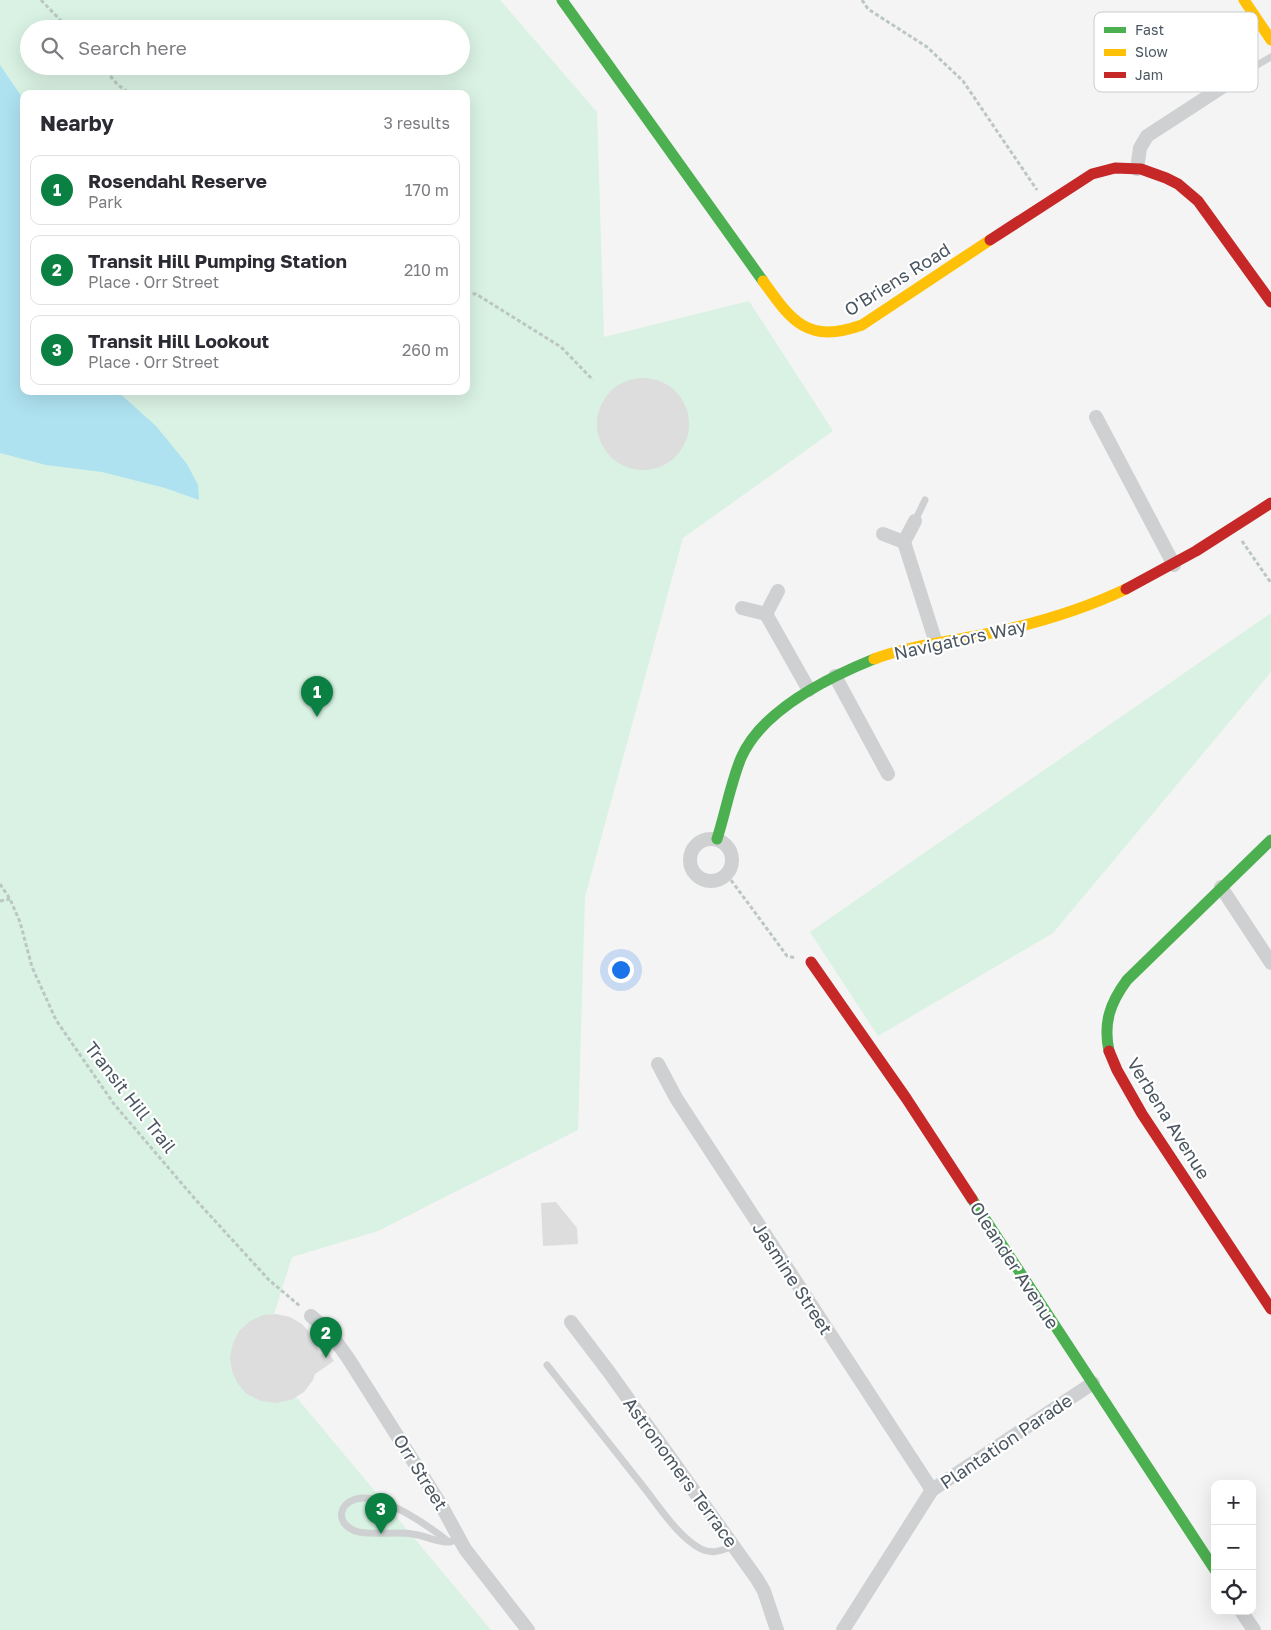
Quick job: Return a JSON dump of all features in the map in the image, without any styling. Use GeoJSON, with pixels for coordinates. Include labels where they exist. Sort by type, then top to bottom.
{"type":"FeatureCollection","features":[{"type":"Feature","properties":{"kind":"street","name":"O'Briens Road"},"geometry":{"type":"LineString","coordinates":[[562,0],[781,306],[789,315],[805,327],[815,331],[836,333],[862,326],[1077,183],[1102,171],[1126,168],[1155,172],[1189,191],[1271,302]]}},
{"type":"Feature","properties":{"kind":"street"},"geometry":{"type":"LineString","coordinates":[[1244,0],[1252,12]]}},
{"type":"Feature","properties":{"kind":"street"},"geometry":{"type":"LineString","coordinates":[[1258,21],[1271,40]]}},
{"type":"Feature","properties":{"kind":"street"},"geometry":{"type":"LineString","coordinates":[[1137,169],[1140,148],[1147,136],[1215,92]]}},
{"type":"Feature","properties":{"kind":"street"},"geometry":{"type":"LineString","coordinates":[[1096,417],[1174,565]]}},
{"type":"Feature","properties":{"kind":"street","name":"Navigators Way"},"geometry":{"type":"LineString","coordinates":[[717,839],[745,750],[763,726],[809,690],[835,676],[889,654],[1014,628],[1061,615],[1106,598],[1174,565],[1271,503]]}},
{"type":"Feature","properties":{"kind":"street"},"geometry":{"type":"LineString","coordinates":[[915,521],[904,542],[936,643]]}},
{"type":"Feature","properties":{"kind":"street"},"geometry":{"type":"LineString","coordinates":[[883,534],[904,542]]}},
{"type":"Feature","properties":{"kind":"street"},"geometry":{"type":"LineString","coordinates":[[766,614],[778,591]]}},
{"type":"Feature","properties":{"kind":"street"},"geometry":{"type":"LineString","coordinates":[[742,608],[766,614],[809,690]]}},
{"type":"Feature","properties":{"kind":"street"},"geometry":{"type":"LineString","coordinates":[[835,676],[888,774]]}},
{"type":"Feature","properties":{"kind":"street"},"geometry":{"type":"LineString","coordinates":[[707,839],[717,839],[725,844],[733,860],[726,876],[717,880],[707,881],[698,877],[692,870],[690,860],[692,850],[698,843],[707,839]]}},
{"type":"Feature","properties":{"kind":"street","name":"Verbena Avenue"},"geometry":{"type":"LineString","coordinates":[[1271,840],[1151,953],[1120,987],[1112,1002],[1107,1019],[1106,1035],[1108,1049],[1114,1065],[1136,1104],[1271,1309]]}},
{"type":"Feature","properties":{"kind":"street"},"geometry":{"type":"LineString","coordinates":[[1221,887],[1271,963]]}},
{"type":"Feature","properties":{"kind":"street","name":"Oleander Avenue"},"geometry":{"type":"LineString","coordinates":[[812,962],[906,1098],[1211,1564]]}},
{"type":"Feature","properties":{"kind":"street","name":"Jasmine Street"},"geometry":{"type":"LineString","coordinates":[[658,1064],[676,1098],[932,1490]]}},
{"type":"Feature","properties":{"kind":"street","name":"Orr Street"},"geometry":{"type":"LineString","coordinates":[[311,1316],[330,1333],[354,1367],[441,1505],[454,1541],[465,1549],[528,1630]]}},
{"type":"Feature","properties":{"kind":"street","name":"Astronomers Terrace"},"geometry":{"type":"LineString","coordinates":[[571,1322],[734,1546],[764,1591],[777,1630]]}},
{"type":"Feature","properties":{"kind":"street","name":"Plantation Parade"},"geometry":{"type":"LineString","coordinates":[[843,1630],[932,1490],[1093,1383]]}},
{"type":"Feature","properties":{"kind":"street"},"geometry":{"type":"LineString","coordinates":[[1245,1615],[1254,1630]]}},
{"type":"Feature","properties":{"kind":"lane"},"geometry":{"type":"LineString","coordinates":[[1258,64],[1271,57]]}},
{"type":"Feature","properties":{"kind":"lane"},"geometry":{"type":"LineString","coordinates":[[915,521],[924,500]]}},
{"type":"Feature","properties":{"kind":"lane"},"geometry":{"type":"LineString","coordinates":[[547,1366],[688,1539],[701,1549],[709,1552],[716,1552],[734,1546]]}},
{"type":"Feature","properties":{"kind":"lane"},"geometry":{"type":"LineString","coordinates":[[365,1498],[381,1502],[454,1541],[443,1543],[426,1536],[411,1533],[356,1532],[345,1524],[341,1512],[343,1507],[356,1499],[365,1498]]}},
{"type":"Feature","properties":{"kind":"path"},"geometry":{"type":"LineString","coordinates":[[41,0],[60,20]]}},
{"type":"Feature","properties":{"kind":"path"},"geometry":{"type":"LineString","coordinates":[[862,0],[868,9],[927,47],[963,81],[1046,204]]}},
{"type":"Feature","properties":{"kind":"path"},"geometry":{"type":"LineString","coordinates":[[110,75],[125,90]]}},
{"type":"Feature","properties":{"kind":"path"},"geometry":{"type":"LineString","coordinates":[[470,293],[476,294],[561,347],[594,380]]}},
{"type":"Feature","properties":{"kind":"path"},"geometry":{"type":"LineString","coordinates":[[1234,528],[1271,584]]}},
{"type":"Feature","properties":{"kind":"path"},"geometry":{"type":"LineString","coordinates":[[726,876],[731,880],[787,956],[812,962]]}},
{"type":"Feature","properties":{"kind":"path","name":"Transit Hill Trail"},"geometry":{"type":"LineString","coordinates":[[0,884],[10,899],[20,922],[32,967],[56,1020],[114,1104],[195,1199],[269,1280],[311,1316]]}},
{"type":"Feature","properties":{"kind":"path"},"geometry":{"type":"LineString","coordinates":[[0,901],[10,899]]}},
{"type":"Feature","properties":{"kind":"green space"},"geometry":{"type":"Polygon","coordinates":[[[0,0],[500,0],[597,112],[604,337],[749,301],[833,431],[683,538],[585,897],[578,1130],[378,1231],[292,1257],[261,1355],[491,1630],[0,1630],[0,0]]]}},
{"type":"Feature","properties":{"kind":"green space"},"geometry":{"type":"Polygon","coordinates":[[[1271,613],[1271,672],[1053,933],[878,1036],[810,932],[1271,613]]]}},
{"type":"Feature","properties":{"kind":"water"},"geometry":{"type":"Polygon","coordinates":[[[0,65],[20,94],[20,395],[121,395],[156,426],[187,464],[198,485],[199,500],[165,488],[102,472],[46,465],[0,453],[0,65]]]}},
{"type":"Feature","properties":{"kind":"building"},"geometry":{"type":"Polygon","coordinates":[[[634,378],[652,378],[669,385],[682,398],[689,415],[689,433],[682,450],[669,463],[652,470],[634,470],[617,463],[604,450],[597,433],[597,415],[604,398],[617,385],[634,378]]]}},
{"type":"Feature","properties":{"kind":"building"},"geometry":{"type":"Polygon","coordinates":[[[556,1202],[577,1228],[578,1244],[543,1246],[541,1203],[556,1202]]]}},
{"type":"Feature","properties":{"kind":"building"},"geometry":{"type":"Polygon","coordinates":[[[276,1314],[290,1317],[302,1324],[313,1336],[320,1355],[327,1350],[334,1361],[315,1374],[304,1392],[291,1400],[276,1403],[261,1401],[247,1394],[238,1384],[232,1371],[230,1357],[233,1343],[239,1331],[250,1321],[263,1315],[276,1314]]]}},
{"type":"Feature","properties":{"kind":"traffic: fast"},"geometry":{"type":"LineString","coordinates":[[562,0],[763,281]]}},
{"type":"Feature","properties":{"kind":"traffic: fast"},"geometry":{"type":"LineString","coordinates":[[717,839],[741,758],[751,741],[764,725],[780,711],[817,686],[874,659]]}},
{"type":"Feature","properties":{"kind":"traffic: fast"},"geometry":{"type":"LineString","coordinates":[[1109,1051],[1107,1041],[1109,1014],[1116,997],[1127,980],[1271,840]]}},
{"type":"Feature","properties":{"kind":"traffic: fast"},"geometry":{"type":"LineString","coordinates":[[972,1199],[1211,1564]]}},
{"type":"Feature","properties":{"kind":"traffic: slow"},"geometry":{"type":"LineString","coordinates":[[1244,0],[1252,12]]}},
{"type":"Feature","properties":{"kind":"traffic: slow"},"geometry":{"type":"LineString","coordinates":[[1258,21],[1271,40]]}},
{"type":"Feature","properties":{"kind":"traffic: slow"},"geometry":{"type":"LineString","coordinates":[[763,281],[783,308],[803,326],[828,332],[843,330],[862,325],[990,240]]}},
{"type":"Feature","properties":{"kind":"traffic: slow"},"geometry":{"type":"LineString","coordinates":[[874,659],[913,648],[1037,622],[1073,611],[1126,589]]}},
{"type":"Feature","properties":{"kind":"traffic: jam"},"geometry":{"type":"LineString","coordinates":[[990,240],[1092,174],[1115,168],[1141,169],[1178,184],[1198,201],[1271,302]]}},
{"type":"Feature","properties":{"kind":"traffic: jam"},"geometry":{"type":"LineString","coordinates":[[1126,589],[1196,551],[1271,503]]}},
{"type":"Feature","properties":{"kind":"traffic: jam"},"geometry":{"type":"LineString","coordinates":[[811,962],[906,1098],[972,1199]]}},
{"type":"Feature","properties":{"kind":"traffic: jam"},"geometry":{"type":"LineString","coordinates":[[1109,1051],[1117,1070],[1142,1114],[1271,1309]]}},
{"type":"Feature","properties":{"kind":"place","name":"Rosendahl Reserve"},"geometry":{"type":"Point","coordinates":[317,717]}},
{"type":"Feature","properties":{"kind":"place","name":"Transit Hill Pumping Station"},"geometry":{"type":"Point","coordinates":[326,1358]}},
{"type":"Feature","properties":{"kind":"place","name":"Transit Hill Lookout"},"geometry":{"type":"Point","coordinates":[381,1534]}}]}
